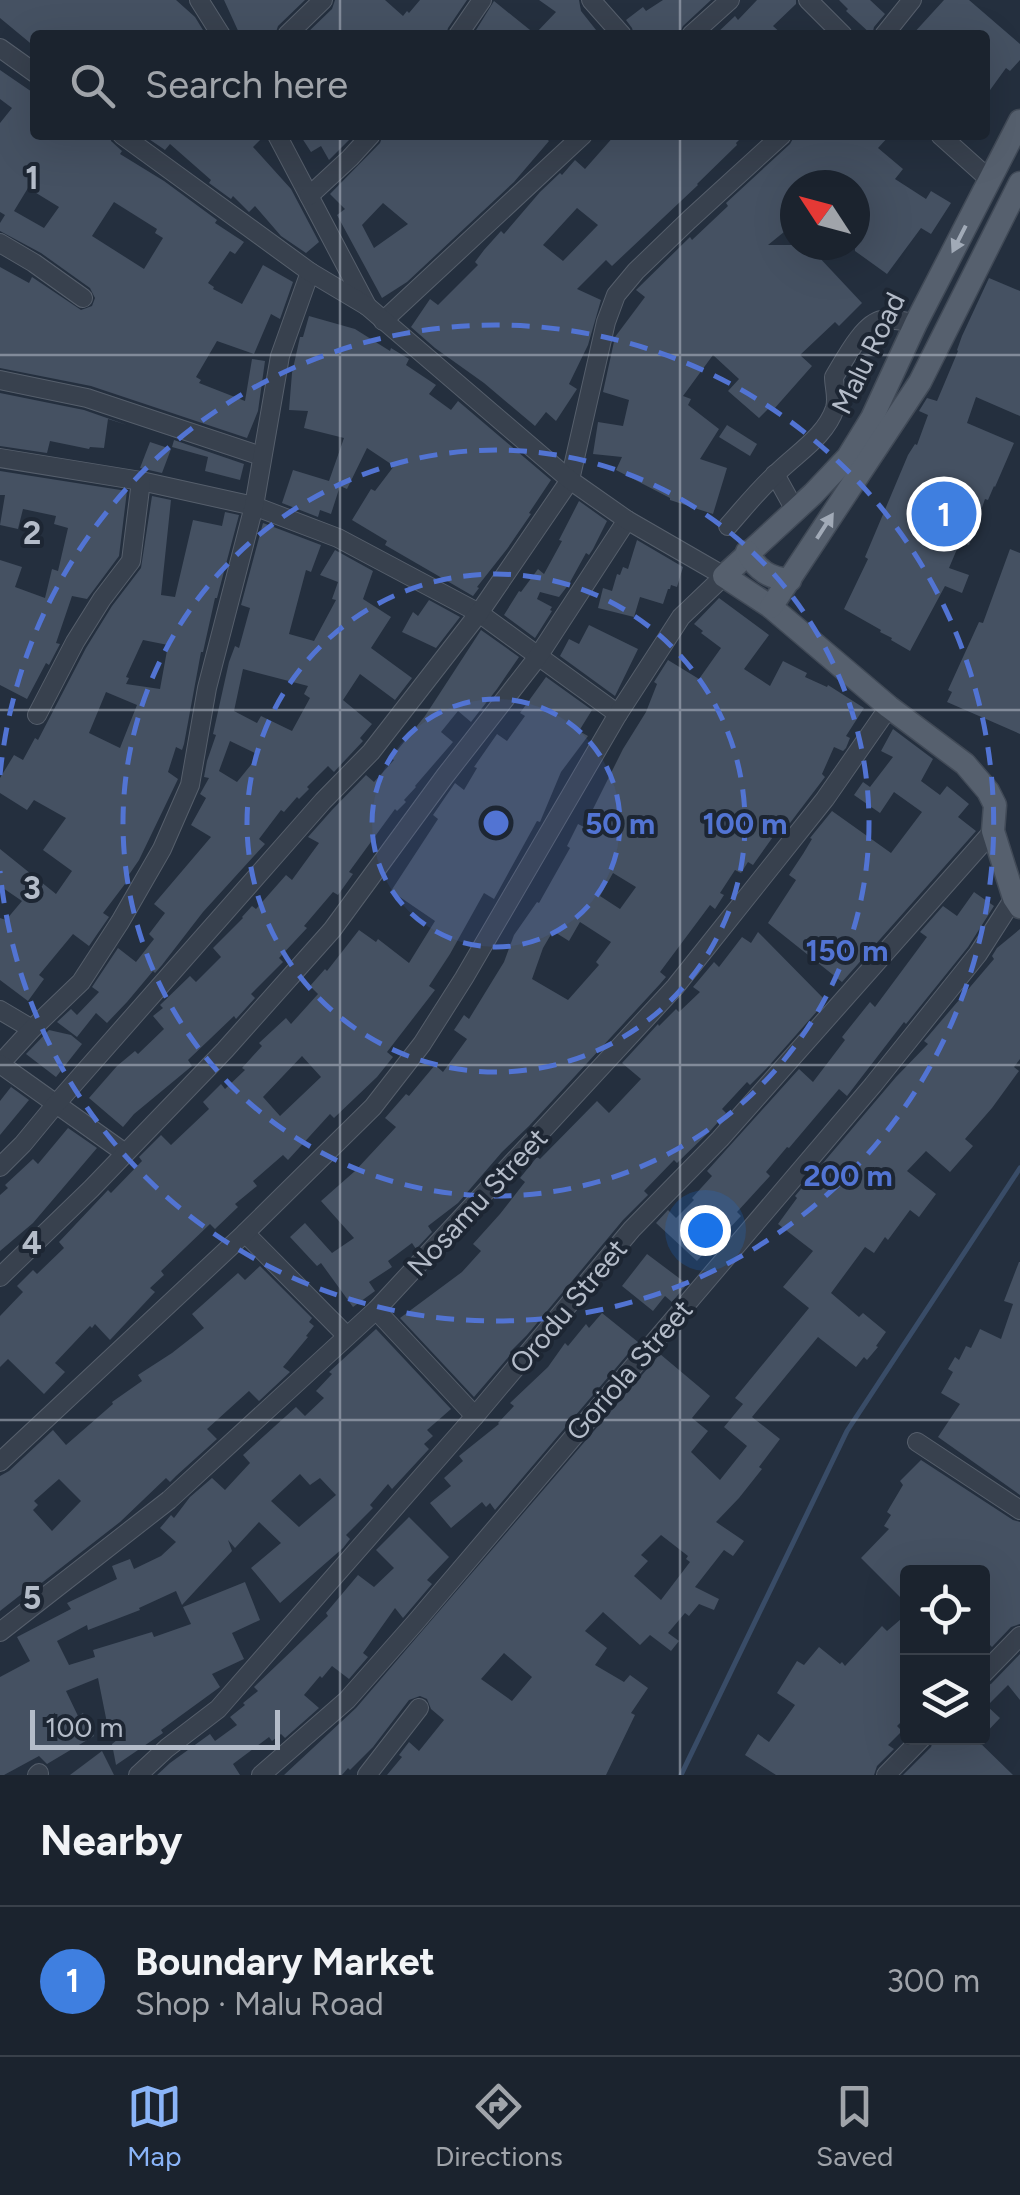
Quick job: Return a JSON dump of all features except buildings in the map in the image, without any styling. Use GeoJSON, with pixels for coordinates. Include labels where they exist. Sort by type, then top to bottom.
{"type":"FeatureCollection","features":[{"type":"Feature","properties":{"kind":"main road","name":"Malu Road"},"geometry":{"type":"LineString","coordinates":[[718,580],[848,457],[872,418],[988,180],[1014,148],[1020,121]]}},
{"type":"Feature","properties":{"kind":"main road","name":"Malu Road"},"geometry":{"type":"LineString","coordinates":[[771,607],[920,382],[1020,183]]}},
{"type":"Feature","properties":{"kind":"main road"},"geometry":{"type":"LineString","coordinates":[[747,552],[764,574],[790,580]]}},
{"type":"Feature","properties":{"kind":"main road"},"geometry":{"type":"LineString","coordinates":[[718,580],[771,607],[889,707],[965,764],[995,805],[993,832],[1017,902]]}},
{"type":"Feature","properties":{"kind":"street"},"geometry":{"type":"LineString","coordinates":[[199,0],[218,30]]}},
{"type":"Feature","properties":{"kind":"street"},"geometry":{"type":"LineString","coordinates":[[292,30],[323,0]]}},
{"type":"Feature","properties":{"kind":"street"},"geometry":{"type":"LineString","coordinates":[[461,30],[482,0]]}},
{"type":"Feature","properties":{"kind":"street"},"geometry":{"type":"LineString","coordinates":[[591,0],[618,30]]}},
{"type":"Feature","properties":{"kind":"street"},"geometry":{"type":"LineString","coordinates":[[697,30],[730,0]]}},
{"type":"Feature","properties":{"kind":"street"},"geometry":{"type":"LineString","coordinates":[[808,0],[838,30]]}},
{"type":"Feature","properties":{"kind":"street"},"geometry":{"type":"LineString","coordinates":[[888,30],[912,0]]}},
{"type":"Feature","properties":{"kind":"street"},"geometry":{"type":"LineString","coordinates":[[0,48],[30,69]]}},
{"type":"Feature","properties":{"kind":"street"},"geometry":{"type":"LineString","coordinates":[[0,1462],[373,1108],[422,1044],[464,978],[618,714],[681,617],[718,580],[570,480],[367,306],[310,272],[129,140]]}},
{"type":"Feature","properties":{"kind":"street"},"geometry":{"type":"LineString","coordinates":[[280,140],[367,306]]}},
{"type":"Feature","properties":{"kind":"street"},"geometry":{"type":"LineString","coordinates":[[309,196],[366,140]]}},
{"type":"Feature","properties":{"kind":"street"},"geometry":{"type":"LineString","coordinates":[[383,321],[577,140]]}},
{"type":"Feature","properties":{"kind":"street"},"geometry":{"type":"LineString","coordinates":[[0,1167],[371,752],[479,613],[570,480],[606,322],[616,295],[689,220],[777,140]]}},
{"type":"Feature","properties":{"kind":"street"},"geometry":{"type":"LineString","coordinates":[[945,140],[988,180]]}},
{"type":"Feature","properties":{"kind":"street"},"geometry":{"type":"LineString","coordinates":[[0,242],[83,298]]}},
{"type":"Feature","properties":{"kind":"street"},"geometry":{"type":"LineString","coordinates":[[125,1153],[0,1064],[81,982],[162,850],[190,786],[207,688],[254,506],[280,356],[310,272]]}},
{"type":"Feature","properties":{"kind":"street"},"geometry":{"type":"LineString","coordinates":[[728,526],[826,426],[838,398],[834,376],[871,325],[880,320],[916,323]]}},
{"type":"Feature","properties":{"kind":"street"},"geometry":{"type":"LineString","coordinates":[[0,380],[86,398],[261,456]]}},
{"type":"Feature","properties":{"kind":"street"},"geometry":{"type":"LineString","coordinates":[[0,458],[142,481],[254,506],[338,538],[479,613],[618,714]]}},
{"type":"Feature","properties":{"kind":"street"},"geometry":{"type":"LineString","coordinates":[[776,474],[794,510]]}},
{"type":"Feature","properties":{"kind":"street"},"geometry":{"type":"LineString","coordinates":[[36,714],[102,599],[131,562],[142,481]]}},
{"type":"Feature","properties":{"kind":"street"},"geometry":{"type":"LineString","coordinates":[[0,1278],[226,1050],[332,930],[537,658],[627,520]]}},
{"type":"Feature","properties":{"kind":"street","name":"Nosamu Street"},"geometry":{"type":"LineString","coordinates":[[0,1632],[169,1500],[376,1310],[676,987],[825,799],[889,707]]}},
{"type":"Feature","properties":{"kind":"street","name":"Orodu Street"},"geometry":{"type":"LineString","coordinates":[[138,1775],[218,1709],[475,1416],[632,1229],[720,1139],[993,832]]}},
{"type":"Feature","properties":{"kind":"street","name":"Goriola Street"},"geometry":{"type":"LineString","coordinates":[[261,1775],[348,1700],[415,1623],[873,1086],[1017,902]]}},
{"type":"Feature","properties":{"kind":"street"},"geometry":{"type":"LineString","coordinates":[[0,1010],[32,1029]]}},
{"type":"Feature","properties":{"kind":"street"},"geometry":{"type":"LineString","coordinates":[[244,1234],[346,1334]]}},
{"type":"Feature","properties":{"kind":"street"},"geometry":{"type":"LineString","coordinates":[[376,1310],[475,1416]]}},
{"type":"Feature","properties":{"kind":"street"},"geometry":{"type":"LineString","coordinates":[[917,1442],[1020,1510]]}},
{"type":"Feature","properties":{"kind":"street"},"geometry":{"type":"LineString","coordinates":[[990,1667],[1020,1636]]}},
{"type":"Feature","properties":{"kind":"street"},"geometry":{"type":"LineString","coordinates":[[367,1775],[419,1708]]}},
{"type":"Feature","properties":{"kind":"street"},"geometry":{"type":"LineString","coordinates":[[886,1775],[915,1745]]}},
{"type":"Feature","properties":{"kind":"waterway"},"geometry":{"type":"LineString","coordinates":[[681,1775],[847,1431],[1020,1168]]}},
{"type":"Feature","properties":{"kind":"place","name":"Boundary Market"},"geometry":{"type":"Point","coordinates":[944,514]}}]}
